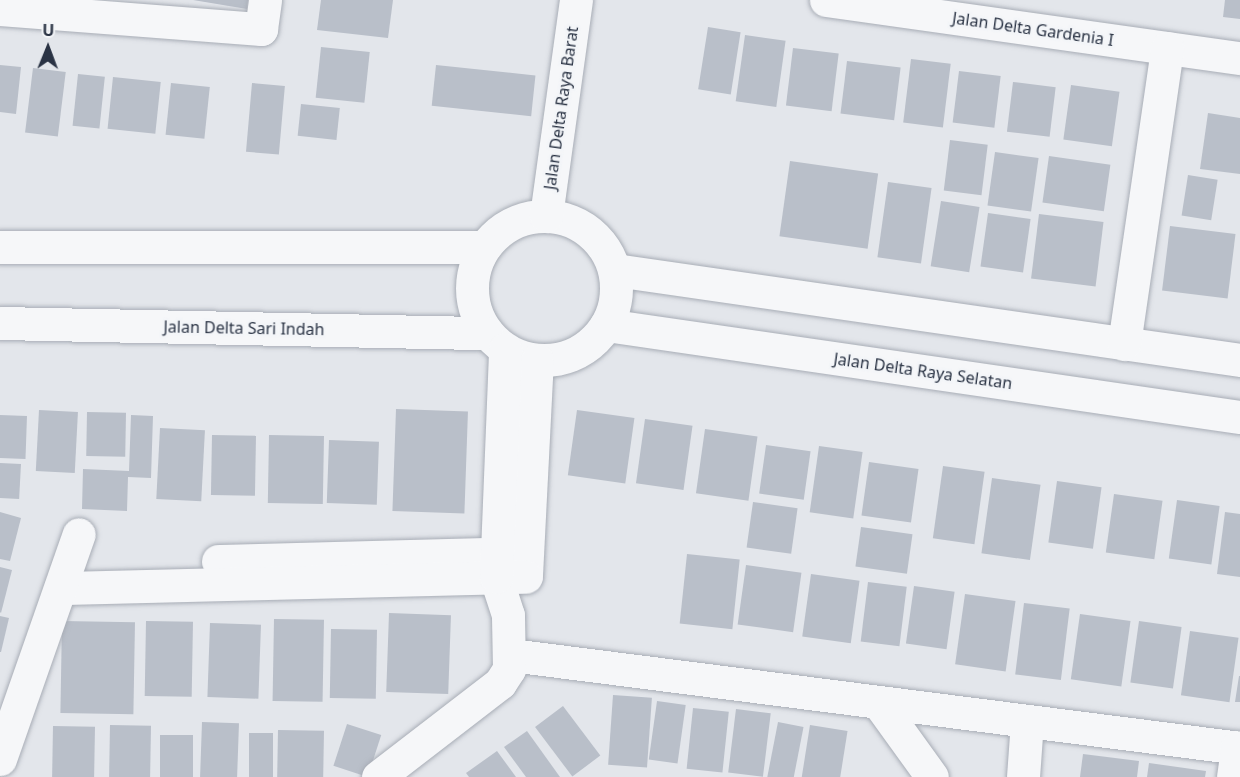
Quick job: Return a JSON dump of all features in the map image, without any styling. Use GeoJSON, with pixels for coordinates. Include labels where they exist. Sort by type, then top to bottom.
{"type":"FeatureCollection","features":[{"type":"Feature","properties":{"kind":"street"},"geometry":{"type":"LineString","coordinates":[[0,9],[261,29],[265,0]]}},
{"type":"Feature","properties":{"kind":"street","name":"Jalan Delta Raya Barat"},"geometry":{"type":"LineString","coordinates":[[546,216],[576,0]]}},
{"type":"Feature","properties":{"kind":"street","name":"Jalan Delta Gardenia I"},"geometry":{"type":"LineString","coordinates":[[826,0],[1240,58]]}},
{"type":"Feature","properties":{"kind":"street"},"geometry":{"type":"LineString","coordinates":[[1124,344],[1167,48]]}},
{"type":"Feature","properties":{"kind":"street"},"geometry":{"type":"LineString","coordinates":[[496,341],[537,360],[578,352],[606,325],[614,308],[615,270],[597,237],[564,218],[546,216],[509,224],[483,247],[471,285],[472,304],[496,341],[511,565]]}},
{"type":"Feature","properties":{"kind":"street"},"geometry":{"type":"LineString","coordinates":[[0,247],[483,247]]}},
{"type":"Feature","properties":{"kind":"street"},"geometry":{"type":"LineString","coordinates":[[615,270],[1240,360]]}},
{"type":"Feature","properties":{"kind":"street","name":"Jalan Delta Sari Indah"},"geometry":{"type":"LineString","coordinates":[[0,323],[496,341]]}},
{"type":"Feature","properties":{"kind":"street","name":"Jalan Delta Raya Selatan"},"geometry":{"type":"LineString","coordinates":[[606,325],[1240,417]]}},
{"type":"Feature","properties":{"kind":"street"},"geometry":{"type":"LineString","coordinates":[[378,777],[500,683],[511,655],[508,615],[511,565],[537,360]]}},
{"type":"Feature","properties":{"kind":"street"},"geometry":{"type":"LineString","coordinates":[[0,759],[79,534]]}},
{"type":"Feature","properties":{"kind":"street"},"geometry":{"type":"LineString","coordinates":[[65,577],[511,565]]}},
{"type":"Feature","properties":{"kind":"street"},"geometry":{"type":"LineString","coordinates":[[511,655],[1027,721],[1237,757]]}},
{"type":"Feature","properties":{"kind":"street"},"geometry":{"type":"LineString","coordinates":[[878,702],[932,777]]}},
{"type":"Feature","properties":{"kind":"street"},"geometry":{"type":"LineString","coordinates":[[1023,777],[1027,721]]}},
{"type":"Feature","properties":{"kind":"building"},"geometry":{"type":"Polygon","coordinates":[[[193,0],[248,0],[247,9],[193,0]]]}},
{"type":"Feature","properties":{"kind":"building"},"geometry":{"type":"Polygon","coordinates":[[[321,0],[393,0],[388,38],[317,30],[321,0]]]}},
{"type":"Feature","properties":{"kind":"building"},"geometry":{"type":"Polygon","coordinates":[[[1225,0],[1240,0],[1240,19],[1223,17],[1225,0]]]}},
{"type":"Feature","properties":{"kind":"building"},"geometry":{"type":"Polygon","coordinates":[[[708,27],[741,32],[731,94],[698,89],[708,27]]]}},
{"type":"Feature","properties":{"kind":"building"},"geometry":{"type":"Polygon","coordinates":[[[745,35],[786,41],[776,107],[736,101],[745,35]]]}},
{"type":"Feature","properties":{"kind":"building"},"geometry":{"type":"Polygon","coordinates":[[[321,47],[370,52],[364,103],[316,98],[321,47]]]}},
{"type":"Feature","properties":{"kind":"building"},"geometry":{"type":"Polygon","coordinates":[[[793,48],[839,54],[832,111],[786,106],[793,48]]]}},
{"type":"Feature","properties":{"kind":"building"},"geometry":{"type":"Polygon","coordinates":[[[911,59],[951,64],[943,127],[903,123],[911,59]]]}},
{"type":"Feature","properties":{"kind":"building"},"geometry":{"type":"Polygon","coordinates":[[[847,61],[901,68],[894,120],[841,114],[847,61]]]}},
{"type":"Feature","properties":{"kind":"building"},"geometry":{"type":"Polygon","coordinates":[[[0,65],[21,67],[16,114],[0,112],[0,65]]]}},
{"type":"Feature","properties":{"kind":"building"},"geometry":{"type":"Polygon","coordinates":[[[436,65],[535,75],[531,116],[432,106],[436,65]]]}},
{"type":"Feature","properties":{"kind":"building"},"geometry":{"type":"Polygon","coordinates":[[[33,68],[66,72],[58,137],[25,133],[33,68]]]}},
{"type":"Feature","properties":{"kind":"building"},"geometry":{"type":"Polygon","coordinates":[[[959,71],[1001,76],[994,128],[953,123],[959,71]]]}},
{"type":"Feature","properties":{"kind":"building"},"geometry":{"type":"Polygon","coordinates":[[[78,74],[105,77],[99,129],[73,126],[78,74]]]}},
{"type":"Feature","properties":{"kind":"building"},"geometry":{"type":"Polygon","coordinates":[[[113,77],[161,82],[155,134],[108,129],[113,77]]]}},
{"type":"Feature","properties":{"kind":"building"},"geometry":{"type":"Polygon","coordinates":[[[1013,82],[1056,87],[1050,137],[1007,132],[1013,82]]]}},
{"type":"Feature","properties":{"kind":"building"},"geometry":{"type":"Polygon","coordinates":[[[171,83],[210,87],[204,139],[166,135],[171,83]]]}},
{"type":"Feature","properties":{"kind":"building"},"geometry":{"type":"Polygon","coordinates":[[[252,83],[285,86],[279,155],[246,152],[252,83]]]}},
{"type":"Feature","properties":{"kind":"building"},"geometry":{"type":"Polygon","coordinates":[[[1071,85],[1120,92],[1112,146],[1063,139],[1071,85]]]}},
{"type":"Feature","properties":{"kind":"building"},"geometry":{"type":"Polygon","coordinates":[[[301,104],[340,108],[336,140],[298,136],[301,104]]]}},
{"type":"Feature","properties":{"kind":"building"},"geometry":{"type":"Polygon","coordinates":[[[1208,113],[1240,118],[1240,174],[1200,169],[1208,113]]]}},
{"type":"Feature","properties":{"kind":"building"},"geometry":{"type":"Polygon","coordinates":[[[950,140],[988,145],[982,195],[944,191],[950,140]]]}},
{"type":"Feature","properties":{"kind":"building"},"geometry":{"type":"Polygon","coordinates":[[[995,152],[1039,158],[1031,212],[987,205],[995,152]]]}},
{"type":"Feature","properties":{"kind":"building"},"geometry":{"type":"Polygon","coordinates":[[[1049,156],[1110,165],[1104,211],[1042,203],[1049,156]]]}},
{"type":"Feature","properties":{"kind":"building"},"geometry":{"type":"Polygon","coordinates":[[[790,161],[878,173],[868,249],[779,236],[790,161]]]}},
{"type":"Feature","properties":{"kind":"building"},"geometry":{"type":"Polygon","coordinates":[[[1188,175],[1218,180],[1211,220],[1182,215],[1188,175]]]}},
{"type":"Feature","properties":{"kind":"building"},"geometry":{"type":"Polygon","coordinates":[[[888,182],[932,188],[921,263],[877,257],[888,182]]]}},
{"type":"Feature","properties":{"kind":"building"},"geometry":{"type":"Polygon","coordinates":[[[941,201],[980,207],[969,272],[931,266],[941,201]]]}},
{"type":"Feature","properties":{"kind":"building"},"geometry":{"type":"Polygon","coordinates":[[[988,213],[1031,219],[1023,272],[980,266],[988,213]]]}},
{"type":"Feature","properties":{"kind":"building"},"geometry":{"type":"Polygon","coordinates":[[[1039,214],[1104,222],[1096,286],[1031,279],[1039,214]]]}},
{"type":"Feature","properties":{"kind":"building"},"geometry":{"type":"Polygon","coordinates":[[[1170,226],[1236,234],[1228,299],[1162,291],[1170,226]]]}},
{"type":"Feature","properties":{"kind":"building"},"geometry":{"type":"Polygon","coordinates":[[[396,409],[468,412],[464,513],[392,511],[396,409]]]}},
{"type":"Feature","properties":{"kind":"building"},"geometry":{"type":"Polygon","coordinates":[[[39,410],[78,412],[75,473],[36,471],[39,410]]]}},
{"type":"Feature","properties":{"kind":"building"},"geometry":{"type":"Polygon","coordinates":[[[577,410],[634,418],[625,483],[568,475],[577,410]]]}},
{"type":"Feature","properties":{"kind":"building"},"geometry":{"type":"Polygon","coordinates":[[[87,412],[126,413],[125,457],[86,456],[87,412]]]}},
{"type":"Feature","properties":{"kind":"building"},"geometry":{"type":"Polygon","coordinates":[[[0,415],[27,416],[25,459],[0,458],[0,415]]]}},
{"type":"Feature","properties":{"kind":"building"},"geometry":{"type":"Polygon","coordinates":[[[131,415],[153,416],[151,478],[128,477],[127,511],[82,509],[83,469],[129,471],[131,415]]]}},
{"type":"Feature","properties":{"kind":"building"},"geometry":{"type":"Polygon","coordinates":[[[645,419],[693,426],[683,490],[636,483],[645,419]]]}},
{"type":"Feature","properties":{"kind":"building"},"geometry":{"type":"Polygon","coordinates":[[[160,428],[205,430],[201,501],[156,499],[160,428]]]}},
{"type":"Feature","properties":{"kind":"building"},"geometry":{"type":"Polygon","coordinates":[[[705,429],[757,436],[748,501],[696,493],[705,429]]]}},
{"type":"Feature","properties":{"kind":"building"},"geometry":{"type":"Polygon","coordinates":[[[212,435],[256,436],[255,496],[211,495],[212,435]]]}},
{"type":"Feature","properties":{"kind":"building"},"geometry":{"type":"Polygon","coordinates":[[[269,435],[324,436],[323,504],[268,503],[269,435]]]}},
{"type":"Feature","properties":{"kind":"building"},"geometry":{"type":"Polygon","coordinates":[[[329,440],[379,442],[377,505],[327,503],[329,440]]]}},
{"type":"Feature","properties":{"kind":"building"},"geometry":{"type":"Polygon","coordinates":[[[766,445],[811,451],[804,500],[759,494],[766,445]]]}},
{"type":"Feature","properties":{"kind":"building"},"geometry":{"type":"Polygon","coordinates":[[[819,446],[863,452],[853,518],[810,512],[819,446]]]}},
{"type":"Feature","properties":{"kind":"building"},"geometry":{"type":"Polygon","coordinates":[[[869,462],[919,469],[911,522],[861,515],[869,462]]]}},
{"type":"Feature","properties":{"kind":"building"},"geometry":{"type":"Polygon","coordinates":[[[0,463],[21,464],[19,499],[0,498],[0,463]]]}},
{"type":"Feature","properties":{"kind":"building"},"geometry":{"type":"Polygon","coordinates":[[[943,466],[985,472],[974,544],[933,538],[943,466]]]}},
{"type":"Feature","properties":{"kind":"building"},"geometry":{"type":"Polygon","coordinates":[[[992,478],[1041,485],[1030,560],[981,553],[992,478]]]}},
{"type":"Feature","properties":{"kind":"building"},"geometry":{"type":"Polygon","coordinates":[[[1057,481],[1102,487],[1093,549],[1048,542],[1057,481]]]}},
{"type":"Feature","properties":{"kind":"building"},"geometry":{"type":"Polygon","coordinates":[[[1114,494],[1163,501],[1154,559],[1106,552],[1114,494]]]}},
{"type":"Feature","properties":{"kind":"building"},"geometry":{"type":"Polygon","coordinates":[[[1177,500],[1220,506],[1211,564],[1169,558],[1177,500]]]}},
{"type":"Feature","properties":{"kind":"building"},"geometry":{"type":"Polygon","coordinates":[[[753,502],[798,508],[791,554],[747,548],[753,502]]]}},
{"type":"Feature","properties":{"kind":"building"},"geometry":{"type":"Polygon","coordinates":[[[0,512],[21,518],[10,561],[0,559],[0,512]]]}},
{"type":"Feature","properties":{"kind":"building"},"geometry":{"type":"Polygon","coordinates":[[[1225,512],[1240,514],[1240,577],[1217,574],[1225,512]]]}},
{"type":"Feature","properties":{"kind":"building"},"geometry":{"type":"Polygon","coordinates":[[[861,527],[912,534],[907,574],[855,567],[861,527]]]}},
{"type":"Feature","properties":{"kind":"building"},"geometry":{"type":"Polygon","coordinates":[[[687,554],[740,560],[732,629],[680,624],[687,554]]]}},
{"type":"Feature","properties":{"kind":"building"},"geometry":{"type":"Polygon","coordinates":[[[746,565],[801,573],[793,632],[738,624],[746,565]]]}},
{"type":"Feature","properties":{"kind":"building"},"geometry":{"type":"Polygon","coordinates":[[[0,567],[12,570],[1,613],[0,612],[0,567]]]}},
{"type":"Feature","properties":{"kind":"building"},"geometry":{"type":"Polygon","coordinates":[[[811,574],[860,581],[851,643],[802,636],[811,574]]]}},
{"type":"Feature","properties":{"kind":"building"},"geometry":{"type":"Polygon","coordinates":[[[868,582],[907,587],[899,646],[861,642],[868,582]]]}},
{"type":"Feature","properties":{"kind":"building"},"geometry":{"type":"Polygon","coordinates":[[[914,586],[955,592],[947,649],[906,643],[914,586]]]}},
{"type":"Feature","properties":{"kind":"building"},"geometry":{"type":"Polygon","coordinates":[[[965,594],[1016,601],[1006,671],[955,664],[965,594]]]}},
{"type":"Feature","properties":{"kind":"building"},"geometry":{"type":"Polygon","coordinates":[[[1024,603],[1070,609],[1061,680],[1015,674],[1024,603]]]}},
{"type":"Feature","properties":{"kind":"building"},"geometry":{"type":"Polygon","coordinates":[[[389,613],[451,615],[448,694],[386,692],[389,613]]]}},
{"type":"Feature","properties":{"kind":"building"},"geometry":{"type":"Polygon","coordinates":[[[1080,614],[1131,621],[1121,686],[1071,679],[1080,614]]]}},
{"type":"Feature","properties":{"kind":"building"},"geometry":{"type":"Polygon","coordinates":[[[0,616],[9,618],[1,652],[0,652],[0,616]]]}},
{"type":"Feature","properties":{"kind":"building"},"geometry":{"type":"Polygon","coordinates":[[[274,619],[324,620],[323,702],[273,701],[274,619]]]}},
{"type":"Feature","properties":{"kind":"building"},"geometry":{"type":"Polygon","coordinates":[[[62,621],[135,622],[133,714],[60,713],[62,621]]]}},
{"type":"Feature","properties":{"kind":"building"},"geometry":{"type":"Polygon","coordinates":[[[146,621],[193,622],[192,697],[145,696],[146,621]]]}},
{"type":"Feature","properties":{"kind":"building"},"geometry":{"type":"Polygon","coordinates":[[[1139,621],[1182,627],[1173,688],[1130,682],[1139,621]]]}},
{"type":"Feature","properties":{"kind":"building"},"geometry":{"type":"Polygon","coordinates":[[[210,623],[261,625],[258,699],[207,697],[210,623]]]}},
{"type":"Feature","properties":{"kind":"building"},"geometry":{"type":"Polygon","coordinates":[[[331,629],[377,630],[376,699],[330,698],[331,629]]]}},
{"type":"Feature","properties":{"kind":"building"},"geometry":{"type":"Polygon","coordinates":[[[1190,631],[1239,638],[1229,702],[1181,695],[1190,631]]]}},
{"type":"Feature","properties":{"kind":"building"},"geometry":{"type":"Polygon","coordinates":[[[1239,676],[1240,702],[1235,702],[1239,676]]]}},
{"type":"Feature","properties":{"kind":"building"},"geometry":{"type":"Polygon","coordinates":[[[613,695],[652,698],[647,768],[608,765],[613,695]]]}},
{"type":"Feature","properties":{"kind":"building"},"geometry":{"type":"Polygon","coordinates":[[[657,701],[686,705],[678,763],[649,759],[657,701]]]}},
{"type":"Feature","properties":{"kind":"building"},"geometry":{"type":"Polygon","coordinates":[[[563,706],[600,756],[572,777],[535,727],[563,706]]]}},
{"type":"Feature","properties":{"kind":"building"},"geometry":{"type":"Polygon","coordinates":[[[693,708],[729,712],[722,772],[687,769],[693,708]]]}},
{"type":"Feature","properties":{"kind":"building"},"geometry":{"type":"Polygon","coordinates":[[[736,709],[771,713],[763,777],[728,773],[736,709]]]}},
{"type":"Feature","properties":{"kind":"building"},"geometry":{"type":"Polygon","coordinates":[[[202,722],[239,723],[237,777],[200,777],[202,722]]]}},
{"type":"Feature","properties":{"kind":"building"},"geometry":{"type":"Polygon","coordinates":[[[778,722],[804,727],[794,777],[767,777],[778,722]]]}},
{"type":"Feature","properties":{"kind":"building"},"geometry":{"type":"Polygon","coordinates":[[[347,724],[381,735],[368,777],[333,766],[347,724]]]}},
{"type":"Feature","properties":{"kind":"building"},"geometry":{"type":"Polygon","coordinates":[[[110,725],[151,726],[150,777],[109,777],[110,725]]]}},
{"type":"Feature","properties":{"kind":"building"},"geometry":{"type":"Polygon","coordinates":[[[810,725],[848,731],[840,777],[802,777],[810,725]]]}},
{"type":"Feature","properties":{"kind":"building"},"geometry":{"type":"Polygon","coordinates":[[[53,726],[95,727],[94,777],[52,777],[53,726]]]}},
{"type":"Feature","properties":{"kind":"building"},"geometry":{"type":"Polygon","coordinates":[[[278,730],[324,731],[323,777],[277,777],[278,730]]]}},
{"type":"Feature","properties":{"kind":"building"},"geometry":{"type":"Polygon","coordinates":[[[527,731],[560,777],[526,777],[504,747],[527,731]]]}},
{"type":"Feature","properties":{"kind":"building"},"geometry":{"type":"Polygon","coordinates":[[[249,733],[273,733],[273,777],[249,777],[249,733]]]}},
{"type":"Feature","properties":{"kind":"building"},"geometry":{"type":"Polygon","coordinates":[[[160,735],[193,735],[193,777],[160,777],[160,735]]]}},
{"type":"Feature","properties":{"kind":"building"},"geometry":{"type":"Polygon","coordinates":[[[497,751],[516,777],[469,777],[466,773],[497,751]]]}},
{"type":"Feature","properties":{"kind":"building"},"geometry":{"type":"Polygon","coordinates":[[[1083,754],[1139,761],[1137,777],[1080,777],[1083,754]]]}},
{"type":"Feature","properties":{"kind":"building"},"geometry":{"type":"Polygon","coordinates":[[[1149,763],[1206,771],[1205,777],[1147,777],[1149,763]]]}}]}
